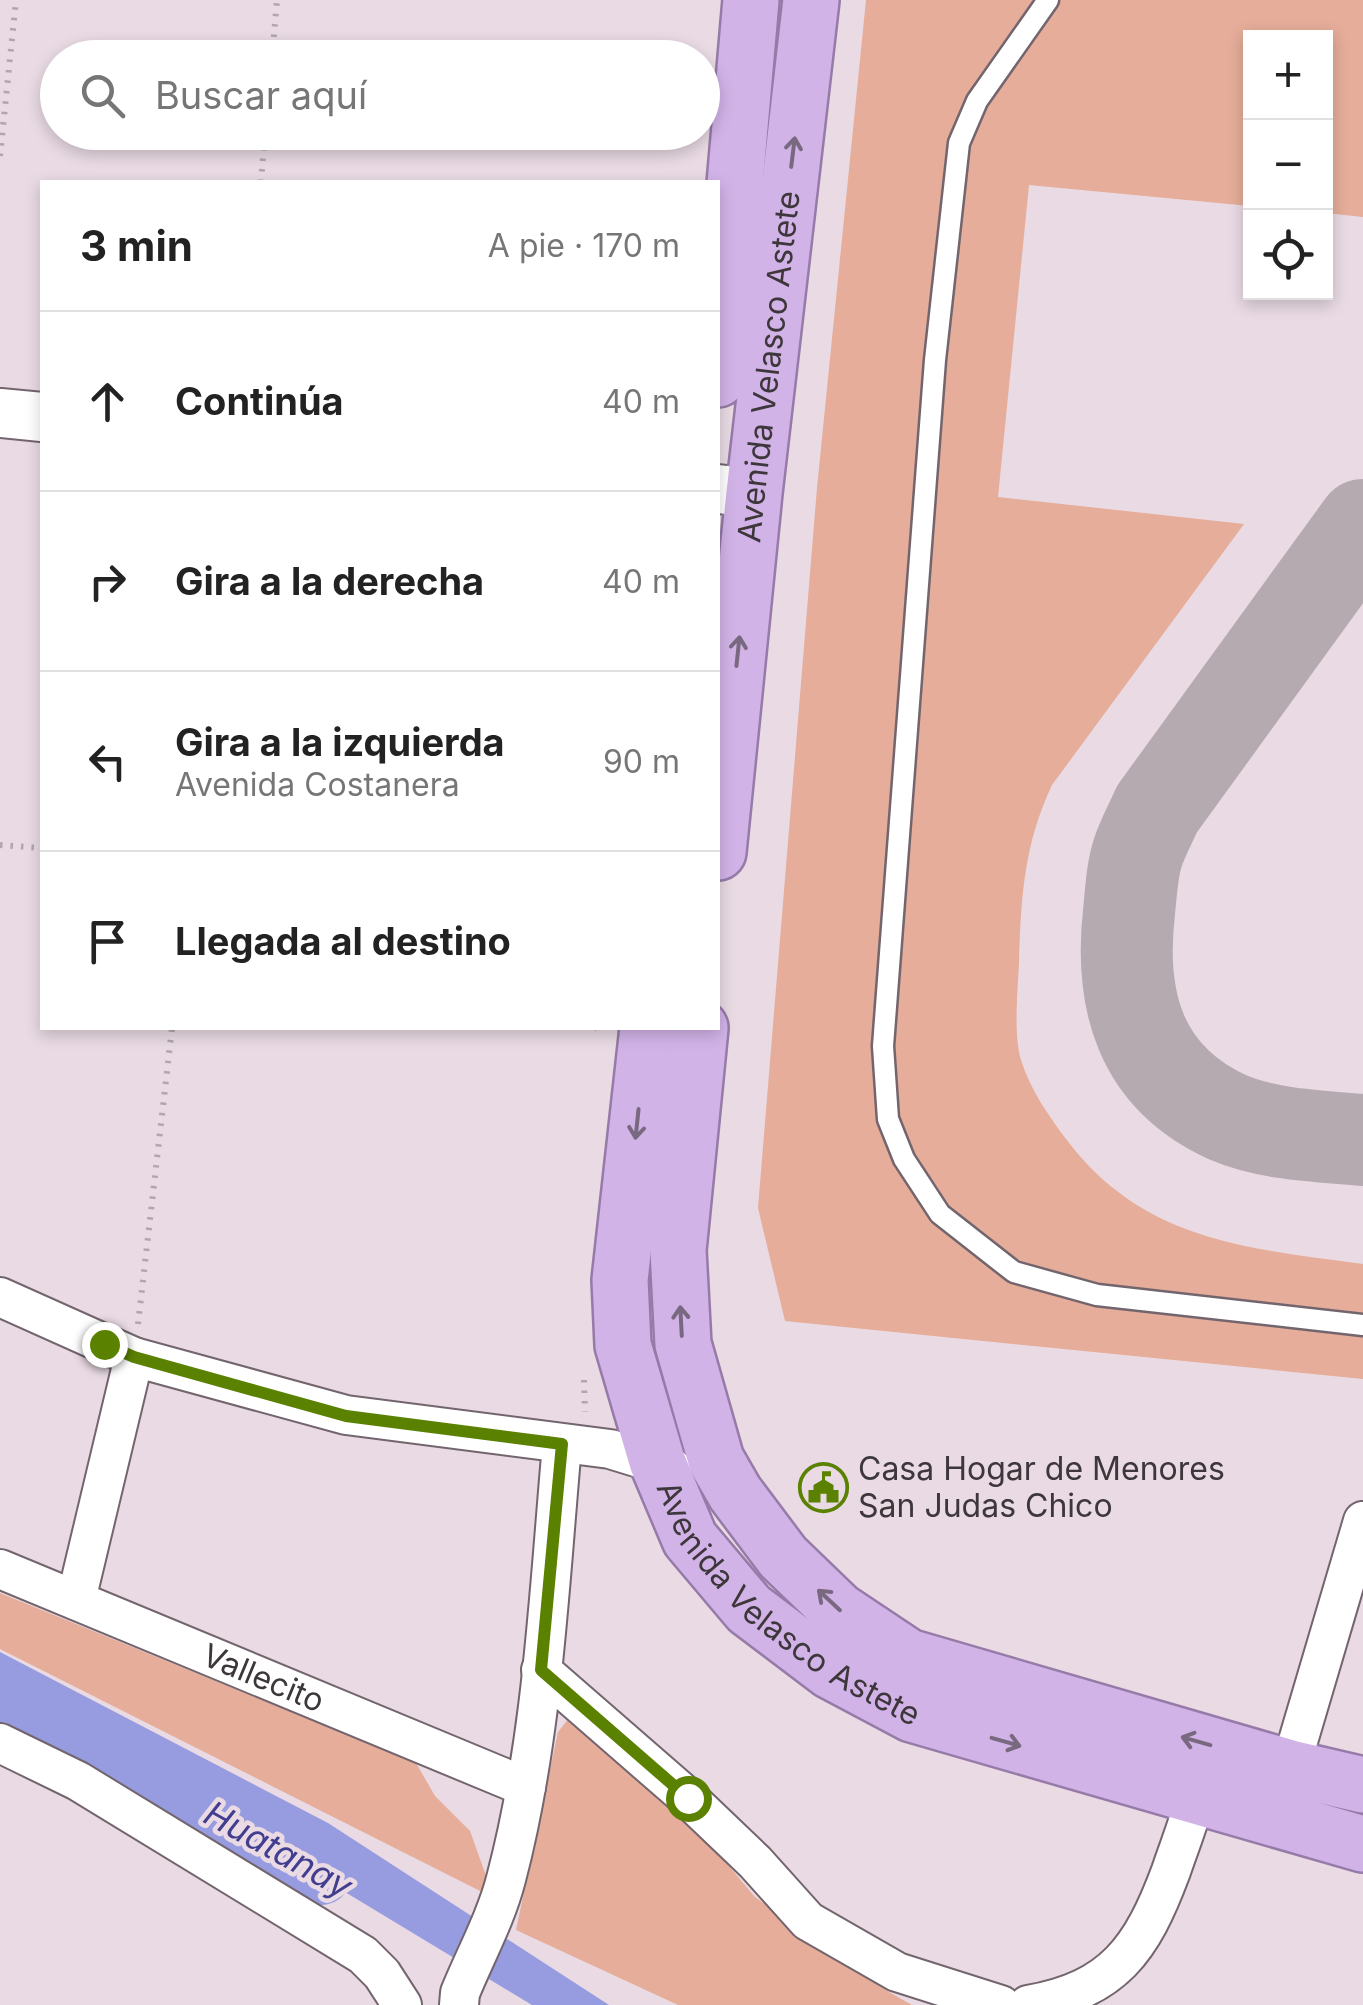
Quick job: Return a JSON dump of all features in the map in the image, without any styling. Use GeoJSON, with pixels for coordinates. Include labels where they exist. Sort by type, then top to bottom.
{"type":"FeatureCollection","features":[{"type":"Feature","properties":{"kind":"highway","name":"Avenida Velasco Astete"},"geometry":{"type":"LineString","coordinates":[[720,358],[752,0]]}},
{"type":"Feature","properties":{"kind":"highway","name":"Avenida Velasco Astete"},"geometry":{"type":"LineString","coordinates":[[720,812],[736,491],[811,0]]}},
{"type":"Feature","properties":{"kind":"highway","name":"Avenida Velasco Astete"},"geometry":{"type":"LineString","coordinates":[[648,1030],[620,1280],[623,1345],[657,1461],[690,1539],[749,1609],[831,1671],[912,1714],[1363,1844]]}},
{"type":"Feature","properties":{"kind":"highway","name":"Avenida Velasco Astete"},"geometry":{"type":"LineString","coordinates":[[700,1030],[678,1250],[682,1344],[716,1460],[735,1493],[783,1557],[840,1611],[908,1657],[1290,1768],[1363,1785]]}},
{"type":"Feature","properties":{"kind":"street"},"geometry":{"type":"LineString","coordinates":[[0,413],[40,417]]}},
{"type":"Feature","properties":{"kind":"street"},"geometry":{"type":"LineString","coordinates":[[0,1297],[134,1357],[346,1416],[610,1449],[676,1469],[695,1469],[716,1460]]}},
{"type":"Feature","properties":{"kind":"street"},"geometry":{"type":"LineString","coordinates":[[76,1600],[134,1357]]}},
{"type":"Feature","properties":{"kind":"street"},"geometry":{"type":"LineString","coordinates":[[459,1999],[506,1883],[526,1787],[562,1444]]}},
{"type":"Feature","properties":{"kind":"street"},"geometry":{"type":"LineString","coordinates":[[1276,1820],[1363,1520]]}},
{"type":"Feature","properties":{"kind":"street","name":"Vallecito"},"geometry":{"type":"LineString","coordinates":[[0,1569],[526,1787]]}},
{"type":"Feature","properties":{"kind":"street"},"geometry":{"type":"LineString","coordinates":[[541,1670],[688,1798],[808,1920],[897,1972],[1001,2005]]}},
{"type":"Feature","properties":{"kind":"street"},"geometry":{"type":"LineString","coordinates":[[0,1744],[78,1782],[363,1956],[382,1974],[402,2005]]}},
{"type":"Feature","properties":{"kind":"street"},"geometry":{"type":"LineString","coordinates":[[1107,2005],[1117,1969],[1153,1920],[1195,1798]]}},
{"type":"Feature","properties":{"kind":"street"},"geometry":{"type":"LineString","coordinates":[[1028,2005],[1065,1998],[1117,1969]]}},
{"type":"Feature","properties":{"kind":"lane"},"geometry":{"type":"LineString","coordinates":[[1048,0],[977,101],[960,143],[935,360],[883,1046],[888,1119],[904,1159],[940,1214],[1014,1272],[1097,1295],[1363,1325]]}},
{"type":"Feature","properties":{"kind":"path"},"geometry":{"type":"LineString","coordinates":[[0,156],[16,0]]}},
{"type":"Feature","properties":{"kind":"path"},"geometry":{"type":"LineString","coordinates":[[273,40],[276,0]]}},
{"type":"Feature","properties":{"kind":"path"},"geometry":{"type":"LineString","coordinates":[[260,180],[263,150]]}},
{"type":"Feature","properties":{"kind":"path"},"geometry":{"type":"LineString","coordinates":[[0,845],[40,848]]}},
{"type":"Feature","properties":{"kind":"path"},"geometry":{"type":"LineString","coordinates":[[134,1357],[172,1030]]}},
{"type":"Feature","properties":{"kind":"shaded area"},"geometry":{"type":"Polygon","coordinates":[[[866,0],[1363,0],[1363,217],[1333,214],[1333,30],[1243,30],[1243,205],[1029,185],[998,497],[1244,524],[1052,785],[1035,828],[1023,893],[1017,1037],[1029,1081],[1059,1130],[1096,1173],[1128,1199],[1199,1234],[1278,1252],[1363,1264],[1363,1379],[785,1321],[758,1208],[817,488],[866,0]]]}},
{"type":"Feature","properties":{"kind":"shaded area"},"geometry":{"type":"Polygon","coordinates":[[[0,1593],[416,1763],[435,1796],[470,1831],[494,1898],[0,1649],[0,1593]]]}},
{"type":"Feature","properties":{"kind":"shaded area"},"geometry":{"type":"Polygon","coordinates":[[[576,1709],[679,1807],[755,1897],[912,2005],[678,2005],[516,1930],[558,1732],[576,1709]]]}},
{"type":"Feature","properties":{"kind":"water"},"geometry":{"type":"Polygon","coordinates":[[[0,1652],[328,1823],[609,2005],[532,2005],[226,1820],[0,1703],[0,1652]]]}},
{"type":"Feature","properties":{"kind":"waterway","name":"Huatanay"},"geometry":{"type":"LineString","coordinates":[[0,1695],[321,1874]]}},
{"type":"Feature","properties":{"kind":"taxiway"},"geometry":{"type":"LineString","coordinates":[[1363,525],[1157,809],[1136,859],[1127,945],[1128,976],[1142,1033],[1155,1058],[1174,1081],[1227,1117],[1260,1128],[1363,1140]]}},
{"type":"Feature","properties":{"kind":"place","name":"Casa Hogar de Menores San Judas Chico"},"geometry":{"type":"Point","coordinates":[823,1487]}},
{"type":"Feature","properties":{"kind":"route"},"geometry":{"type":"LineString","coordinates":[[104,1344],[134,1357],[346,1416],[562,1444],[541,1670],[688,1798]]}}]}
